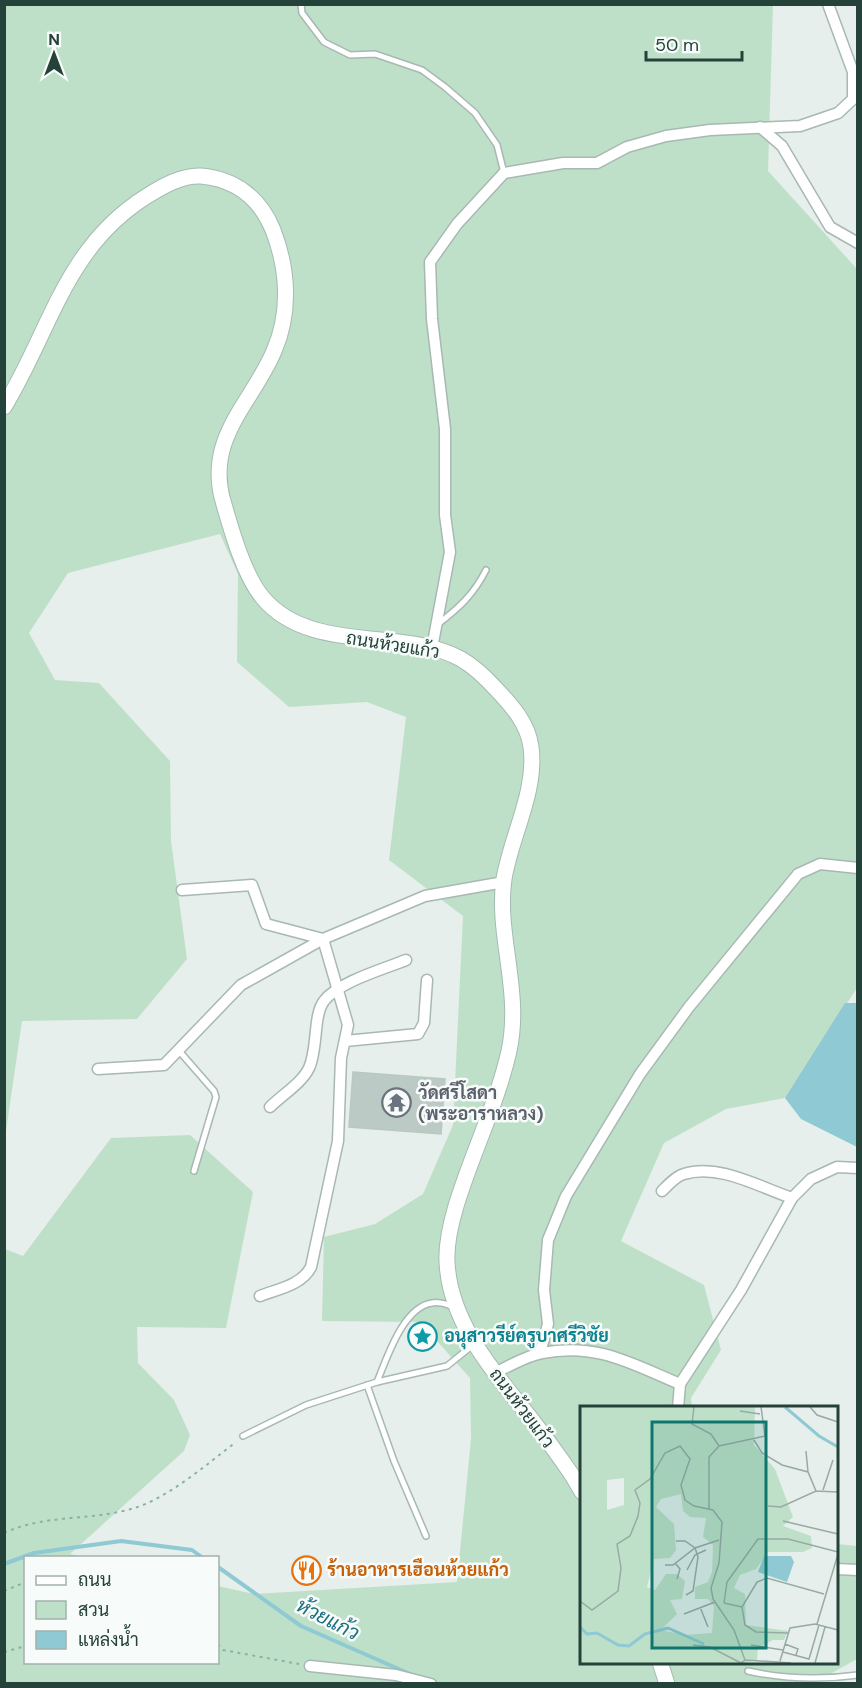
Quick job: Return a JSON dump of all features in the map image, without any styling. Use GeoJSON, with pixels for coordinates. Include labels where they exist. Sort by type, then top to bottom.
{"type":"FeatureCollection","features":[{"type":"Feature","properties":{"kind":"main road","name":"ถนนห้วยแก้ว"},"geometry":{"type":"LineString","coordinates":[[4,407],[74,268],[103,230],[128,208],[154,191],[191,176],[216,178],[240,187],[266,213],[280,248],[285,278],[285,316],[274,352],[229,426],[219,470],[221,496],[251,580],[265,601],[287,617],[317,629],[345,638],[432,648],[460,658],[482,675],[513,707],[525,728],[531,749],[529,784],[504,882],[514,1019],[509,1052],[454,1212],[447,1263],[458,1308],[474,1344],[566,1466],[580,1489]]}},
{"type":"Feature","properties":{"kind":"main road"},"geometry":{"type":"LineString","coordinates":[[661,1664],[667,1683]]}},
{"type":"Feature","properties":{"kind":"street"},"geometry":{"type":"LineString","coordinates":[[432,648],[450,552],[445,515],[445,429],[432,319],[430,262],[457,224],[504,173],[563,163],[597,163],[627,147],[666,135],[800,126],[838,113],[853,99],[853,72],[828,4]]}},
{"type":"Feature","properties":{"kind":"street"},"geometry":{"type":"LineString","coordinates":[[760,127],[782,146],[831,227],[858,243]]}},
{"type":"Feature","properties":{"kind":"street"},"geometry":{"type":"LineString","coordinates":[[540,1353],[548,1324],[544,1290],[548,1239],[566,1196],[640,1074],[689,1007],[798,874],[820,864],[858,868]]}},
{"type":"Feature","properties":{"kind":"street"},"geometry":{"type":"LineString","coordinates":[[98,1069],[164,1065],[180,1052],[241,985],[324,939],[425,896],[504,882]]}},
{"type":"Feature","properties":{"kind":"street"},"geometry":{"type":"LineString","coordinates":[[182,890],[249,884],[254,888],[262,918],[266,924],[324,939]]}},
{"type":"Feature","properties":{"kind":"street"},"geometry":{"type":"LineString","coordinates":[[260,1296],[307,1276],[311,1267],[338,1141],[341,1058],[348,1025],[324,939]]}},
{"type":"Feature","properties":{"kind":"street"},"geometry":{"type":"LineString","coordinates":[[270,1107],[305,1075],[314,1053],[321,1006],[339,989],[406,960]]}},
{"type":"Feature","properties":{"kind":"street"},"geometry":{"type":"LineString","coordinates":[[345,1041],[418,1034],[424,1023],[427,980]]}},
{"type":"Feature","properties":{"kind":"street"},"geometry":{"type":"LineString","coordinates":[[678,1406],[680,1384],[741,1290],[792,1198],[811,1179],[837,1167],[858,1168]]}},
{"type":"Feature","properties":{"kind":"street"},"geometry":{"type":"LineString","coordinates":[[662,1191],[682,1174],[707,1171],[723,1173],[792,1198]]}},
{"type":"Feature","properties":{"kind":"street"},"geometry":{"type":"LineString","coordinates":[[495,1373],[540,1353],[576,1350],[601,1351],[680,1384]]}},
{"type":"Feature","properties":{"kind":"street"},"geometry":{"type":"LineString","coordinates":[[838,1569],[858,1570]]}},
{"type":"Feature","properties":{"kind":"street"},"geometry":{"type":"LineString","coordinates":[[310,1666],[396,1675],[431,1683]]}},
{"type":"Feature","properties":{"kind":"lane"},"geometry":{"type":"LineString","coordinates":[[302,4],[302,13],[324,42],[350,56],[375,54],[422,70],[445,87],[475,113],[496,144],[504,173]]}},
{"type":"Feature","properties":{"kind":"lane"},"geometry":{"type":"LineString","coordinates":[[436,625],[464,604],[486,570]]}},
{"type":"Feature","properties":{"kind":"lane"},"geometry":{"type":"LineString","coordinates":[[180,1052],[214,1091],[216,1097],[194,1171]]}},
{"type":"Feature","properties":{"kind":"lane"},"geometry":{"type":"LineString","coordinates":[[377,1382],[388,1355],[412,1312],[432,1302],[458,1308]]}},
{"type":"Feature","properties":{"kind":"lane"},"geometry":{"type":"LineString","coordinates":[[243,1436],[306,1406],[367,1385],[447,1366],[474,1344]]}},
{"type":"Feature","properties":{"kind":"lane"},"geometry":{"type":"LineString","coordinates":[[367,1385],[394,1461],[426,1536]]}},
{"type":"Feature","properties":{"kind":"lane"},"geometry":{"type":"LineString","coordinates":[[747,1671],[776,1677],[834,1678],[858,1675]]}},
{"type":"Feature","properties":{"kind":"path"},"geometry":{"type":"LineString","coordinates":[[4,1533],[27,1523],[133,1509],[181,1484],[243,1436]]}},
{"type":"Feature","properties":{"kind":"path"},"geometry":{"type":"LineString","coordinates":[[4,1591],[24,1583]]}},
{"type":"Feature","properties":{"kind":"path"},"geometry":{"type":"LineString","coordinates":[[219,1645],[223,1650],[310,1666]]}},
{"type":"Feature","properties":{"kind":"path"},"geometry":{"type":"LineString","coordinates":[[4,1652],[24,1647]]}},
{"type":"Feature","properties":{"kind":"green space"},"geometry":{"type":"Polygon","coordinates":[[[5,5],[773,5],[768,171],[857,269],[857,988],[785,1098],[726,1109],[664,1143],[621,1241],[704,1285],[721,1350],[691,1398],[692,1406],[580,1406],[580,1664],[838,1664],[838,1544],[857,1546],[857,1659],[812,1684],[5,1683],[5,1249],[23,1256],[111,1138],[190,1135],[253,1192],[226,1328],[137,1327],[138,1363],[174,1400],[190,1435],[184,1451],[70,1554],[79,1556],[24,1556],[24,1664],[219,1664],[219,1586],[254,1594],[457,1582],[471,1439],[470,1378],[420,1322],[322,1321],[324,1237],[375,1224],[423,1194],[453,1125],[463,916],[389,860],[406,717],[367,702],[289,707],[237,662],[238,574],[220,534],[68,573],[29,633],[55,680],[99,683],[170,761],[171,841],[187,959],[137,1019],[22,1021],[5,1138],[5,5]]]}},
{"type":"Feature","properties":{"kind":"water"},"geometry":{"type":"Polygon","coordinates":[[[845,1003],[857,1003],[857,1147],[801,1119],[785,1098],[845,1003]]]}},
{"type":"Feature","properties":{"kind":"building","name":"วัดศรีโสดา (พระอาราหลวง)"},"geometry":{"type":"Polygon","coordinates":[[[353,1072],[445,1079],[441,1134],[349,1127],[353,1072]]]}},
{"type":"Feature","properties":{"kind":"waterway","name":"ห้วยแก้ว"},"geometry":{"type":"LineString","coordinates":[[26,1556],[121,1541],[192,1550],[200,1556]]}},
{"type":"Feature","properties":{"kind":"waterway","name":"ห้วยแก้ว"},"geometry":{"type":"LineString","coordinates":[[4,1564],[24,1557]]}},
{"type":"Feature","properties":{"kind":"waterway","name":"ห้วยแก้ว"},"geometry":{"type":"LineString","coordinates":[[219,1568],[301,1626],[410,1674]]}},
{"type":"Feature","properties":{"kind":"place","name":"วัดศรีโสดา (พระอาราหลวง)"},"geometry":{"type":"Point","coordinates":[397,1103]}},
{"type":"Feature","properties":{"kind":"place","name":"อนุสาวรีย์ครูบาศรีวิชัย"},"geometry":{"type":"Point","coordinates":[423,1336]}},
{"type":"Feature","properties":{"kind":"place","name":"ร้านอาหารเฮือนห้วยแก้ว"},"geometry":{"type":"Point","coordinates":[306,1570]}}]}
